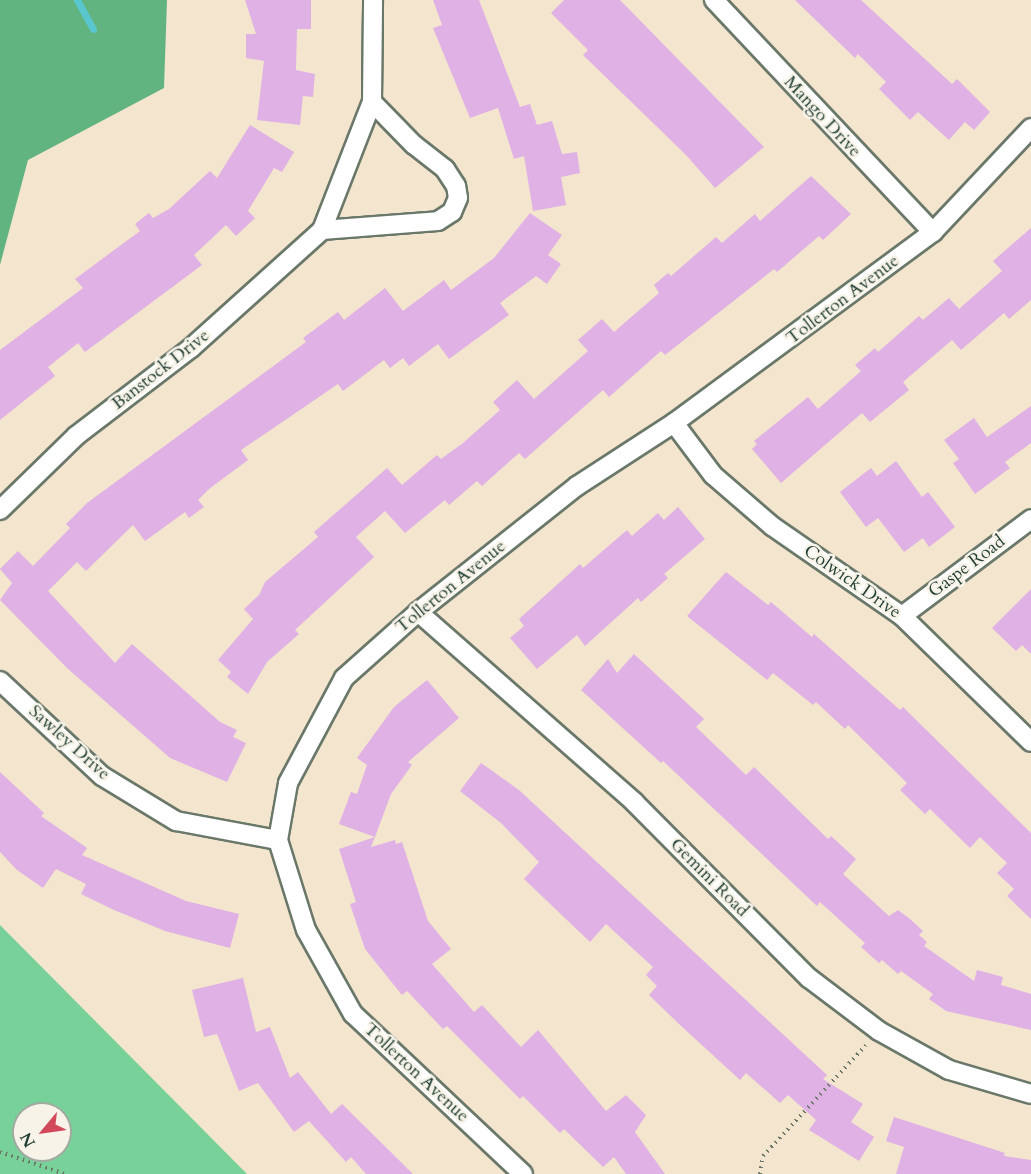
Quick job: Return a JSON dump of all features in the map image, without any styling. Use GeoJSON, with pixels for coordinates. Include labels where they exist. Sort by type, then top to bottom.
{"type":"FeatureCollection","features":[{"type":"Feature","properties":{"kind":"street","name":"Banstock Drive"},"geometry":{"type":"LineString","coordinates":[[0,510],[76,436],[191,348],[322,230],[372,102],[372,0]]}},
{"type":"Feature","properties":{"kind":"street","name":"Mango Drive"},"geometry":{"type":"LineString","coordinates":[[714,0],[933,232]]}},
{"type":"Feature","properties":{"kind":"street"},"geometry":{"type":"LineString","coordinates":[[322,230],[438,221],[452,212],[458,198],[456,186],[445,170],[414,145],[372,102]]}},
{"type":"Feature","properties":{"kind":"street","name":"Tollerton Avenue"},"geometry":{"type":"LineString","coordinates":[[523,1174],[353,1014],[306,930],[278,840],[288,783],[344,678],[418,612],[577,486],[674,423],[933,232],[1031,128]]}},
{"type":"Feature","properties":{"kind":"street","name":"Colwick Drive"},"geometry":{"type":"LineString","coordinates":[[674,423],[713,475],[772,526],[902,616],[1031,742]]}},
{"type":"Feature","properties":{"kind":"street","name":"Gaspe Road"},"geometry":{"type":"LineString","coordinates":[[902,616],[1031,519]]}},
{"type":"Feature","properties":{"kind":"street","name":"Gemini Road"},"geometry":{"type":"LineString","coordinates":[[418,612],[634,802],[809,978],[879,1031],[950,1070],[1031,1094]]}},
{"type":"Feature","properties":{"kind":"street","name":"Sawley Drive"},"geometry":{"type":"LineString","coordinates":[[0,681],[102,776],[176,821],[278,840]]}},
{"type":"Feature","properties":{"kind":"path"},"geometry":{"type":"LineString","coordinates":[[760,1174],[763,1155],[879,1031]]}},
{"type":"Feature","properties":{"kind":"path"},"geometry":{"type":"LineString","coordinates":[[0,1152],[65,1174]]}},
{"type":"Feature","properties":{"kind":"green space"},"geometry":{"type":"Polygon","coordinates":[[[0,0],[167,0],[164,88],[28,160],[0,265],[0,0]]]}},
{"type":"Feature","properties":{"kind":"green space"},"geometry":{"type":"Polygon","coordinates":[[[0,925],[247,1174],[0,1174],[0,925]]]}},
{"type":"Feature","properties":{"kind":"building"},"geometry":{"type":"Polygon","coordinates":[[[245,0],[311,0],[311,29],[297,29],[296,70],[315,74],[313,97],[303,96],[300,125],[257,120],[264,61],[246,58],[246,34],[256,34],[245,0]]]}},
{"type":"Feature","properties":{"kind":"building"},"geometry":{"type":"Polygon","coordinates":[[[433,0],[479,0],[520,107],[530,104],[537,125],[552,121],[562,154],[577,152],[580,173],[561,177],[566,205],[533,211],[524,156],[514,159],[498,108],[470,118],[433,28],[442,25],[433,0]]]}},
{"type":"Feature","properties":{"kind":"building"},"geometry":{"type":"Polygon","coordinates":[[[564,0],[620,0],[764,147],[715,188],[686,155],[583,55],[588,50],[551,13],[564,0]]]}},
{"type":"Feature","properties":{"kind":"building"},"geometry":{"type":"Polygon","coordinates":[[[795,0],[861,0],[952,84],[957,79],[990,112],[974,130],[965,122],[949,140],[918,112],[910,120],[879,89],[886,82],[858,54],[855,58],[795,0]]]}},
{"type":"Feature","properties":{"kind":"building"},"geometry":{"type":"Polygon","coordinates":[[[250,125],[294,152],[282,172],[274,168],[248,211],[255,218],[236,236],[226,225],[194,255],[202,265],[85,352],[78,343],[48,367],[55,376],[0,420],[0,350],[83,288],[75,279],[140,231],[135,224],[149,213],[153,218],[169,209],[210,171],[217,178],[250,125]]]}},
{"type":"Feature","properties":{"kind":"building"},"geometry":{"type":"Polygon","coordinates":[[[811,176],[851,214],[823,240],[819,236],[777,272],[774,269],[665,355],[661,351],[609,397],[603,390],[525,459],[519,453],[482,486],[477,481],[449,505],[445,500],[405,533],[385,511],[356,537],[374,557],[295,630],[299,634],[267,662],[248,694],[227,677],[231,672],[218,660],[253,619],[244,609],[259,595],[265,582],[318,537],[314,532],[387,468],[402,485],[437,455],[441,459],[500,410],[493,402],[517,380],[534,399],[588,351],[578,340],[602,319],[614,332],[659,293],[654,285],[668,273],[671,276],[716,237],[722,243],[755,214],[760,221],[811,176]]]}},
{"type":"Feature","properties":{"kind":"building"},"geometry":{"type":"Polygon","coordinates":[[[530,213],[562,235],[548,255],[561,264],[547,284],[536,276],[500,303],[509,315],[449,359],[438,344],[409,366],[403,358],[390,368],[384,360],[343,391],[338,384],[241,450],[248,460],[209,489],[198,500],[204,507],[189,518],[185,512],[145,541],[133,525],[86,571],[77,562],[48,591],[115,663],[132,644],[220,722],[237,730],[233,737],[246,743],[227,782],[170,758],[67,668],[0,600],[12,583],[0,569],[18,551],[33,566],[70,528],[66,524],[87,503],[306,342],[303,338],[338,312],[344,320],[385,288],[403,311],[444,280],[451,290],[494,258],[530,213]]]}},
{"type":"Feature","properties":{"kind":"building"},"geometry":{"type":"Polygon","coordinates":[[[1031,228],[1031,300],[1009,319],[1004,313],[961,350],[952,340],[903,382],[909,390],[870,422],[862,413],[781,483],[752,449],[757,444],[754,441],[808,397],[818,409],[861,371],[855,365],[875,348],[878,352],[919,316],[923,320],[949,298],[959,309],[1002,271],[993,261],[1031,228]]]}},
{"type":"Feature","properties":{"kind":"building"},"geometry":{"type":"Polygon","coordinates":[[[1031,406],[1031,443],[1005,462],[1010,468],[975,494],[953,463],[959,459],[944,440],[974,418],[987,437],[1031,406]]]}},
{"type":"Feature","properties":{"kind":"building"},"geometry":{"type":"Polygon","coordinates":[[[896,461],[922,497],[928,492],[955,527],[929,547],[923,538],[904,552],[878,518],[866,527],[840,492],[871,468],[877,476],[896,461]]]}},
{"type":"Feature","properties":{"kind":"building"},"geometry":{"type":"Polygon","coordinates":[[[678,507],[705,539],[664,574],[668,578],[641,602],[638,598],[585,646],[577,635],[537,669],[510,638],[524,626],[519,619],[580,564],[583,568],[627,530],[632,536],[658,513],[664,520],[678,507]]]}},
{"type":"Feature","properties":{"kind":"building"},"geometry":{"type":"Polygon","coordinates":[[[726,572],[768,605],[771,602],[812,637],[814,634],[900,710],[903,707],[1031,833],[1031,919],[1007,896],[1014,889],[997,873],[1007,863],[980,837],[970,848],[930,809],[925,814],[900,790],[907,783],[848,725],[845,729],[816,702],[813,705],[773,673],[767,680],[687,616],[726,572]]]}},
{"type":"Feature","properties":{"kind":"building"},"geometry":{"type":"Polygon","coordinates":[[[1031,589],[1031,654],[1022,645],[1016,651],[992,628],[1031,589]]]}},
{"type":"Feature","properties":{"kind":"building"},"geometry":{"type":"Polygon","coordinates":[[[634,654],[704,719],[696,727],[746,775],[754,767],[828,839],[831,836],[856,859],[843,874],[889,916],[898,910],[910,919],[923,931],[919,935],[927,942],[924,946],[974,981],[977,970],[1003,977],[1001,985],[1031,994],[1031,1030],[946,1011],[929,999],[933,994],[901,971],[898,974],[882,960],[879,963],[861,947],[865,943],[820,902],[817,906],[663,761],[661,763],[581,690],[608,659],[617,673],[634,654]]]}},
{"type":"Feature","properties":{"kind":"building"},"geometry":{"type":"Polygon","coordinates":[[[427,680],[459,718],[408,762],[412,765],[391,794],[375,837],[339,824],[351,792],[357,794],[367,765],[357,758],[394,707],[427,680]]]}},
{"type":"Feature","properties":{"kind":"building"},"geometry":{"type":"Polygon","coordinates":[[[481,763],[519,790],[827,1075],[823,1079],[863,1104],[851,1122],[874,1137],[859,1161],[809,1130],[816,1120],[788,1095],[780,1103],[746,1073],[740,1080],[679,1024],[649,995],[657,986],[646,975],[653,967],[606,924],[590,942],[524,879],[539,862],[501,823],[460,791],[481,763]]]}},
{"type":"Feature","properties":{"kind":"building"},"geometry":{"type":"Polygon","coordinates":[[[0,772],[44,813],[41,816],[87,848],[82,855],[186,901],[239,914],[230,948],[165,931],[114,910],[81,894],[86,884],[56,869],[43,888],[17,870],[0,852],[0,772]]]}},
{"type":"Feature","properties":{"kind":"building"},"geometry":{"type":"Polygon","coordinates":[[[375,837],[371,847],[395,840],[396,844],[402,842],[428,921],[451,949],[432,964],[474,1012],[482,1005],[521,1047],[538,1030],[606,1111],[626,1095],[646,1115],[635,1132],[665,1174],[626,1174],[614,1157],[603,1167],[564,1129],[560,1133],[523,1096],[520,1099],[447,1026],[443,1029],[407,991],[402,995],[365,949],[350,904],[356,902],[339,849],[375,837]]]}},
{"type":"Feature","properties":{"kind":"building"},"geometry":{"type":"Polygon","coordinates":[[[243,978],[256,1032],[270,1027],[290,1078],[298,1072],[331,1114],[342,1104],[413,1174],[366,1174],[351,1157],[346,1162],[309,1121],[294,1132],[258,1083],[239,1091],[217,1034],[204,1037],[192,990],[243,978]]]}},
{"type":"Feature","properties":{"kind":"building"},"geometry":{"type":"Polygon","coordinates":[[[894,1117],[1005,1153],[1004,1156],[1031,1160],[1031,1174],[896,1174],[904,1147],[886,1141],[894,1117]]]}},
{"type":"Feature","properties":{"kind":"waterway"},"geometry":{"type":"LineString","coordinates":[[77,0],[93,29]]}}]}
